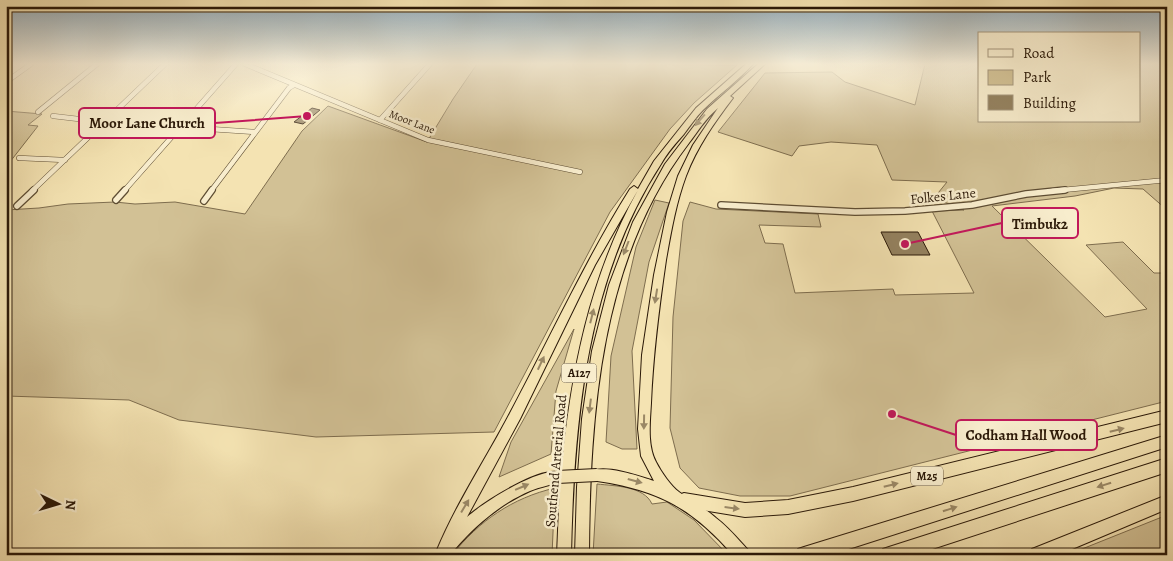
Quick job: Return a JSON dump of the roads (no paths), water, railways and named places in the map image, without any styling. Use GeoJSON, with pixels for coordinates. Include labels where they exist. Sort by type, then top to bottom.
{"type":"FeatureCollection","features":[{"type":"Feature","properties":{"kind":"highway","name":"Southend Arterial Road"},"geometry":{"type":"LineString","coordinates":[[564,555],[569,455],[579,377],[592,316],[607,264],[631,207],[655,165],[676,135],[710,98],[721,90]]}},
{"type":"Feature","properties":{"kind":"highway","name":"Southend Arterial Road"},"geometry":{"type":"LineString","coordinates":[[582,555],[585,456],[593,379],[605,318],[619,267],[645,203],[675,153],[718,101],[730,90]]}},
{"type":"Feature","properties":{"kind":"highway"},"geometry":{"type":"LineString","coordinates":[[735,90],[717,112],[690,158],[675,196],[664,242],[648,352],[644,436],[652,468],[678,497],[718,529],[743,555]]}},
{"type":"Feature","properties":{"kind":"highway"},"geometry":{"type":"LineString","coordinates":[[442,552],[460,515],[525,397],[578,287],[617,215],[660,148],[684,121],[710,98]]}},
{"type":"Feature","properties":{"kind":"highway","name":"M25"},"geometry":{"type":"LineString","coordinates":[[678,497],[745,510],[788,507],[853,494],[1167,416]]}},
{"type":"Feature","properties":{"kind":"highway"},"geometry":{"type":"LineString","coordinates":[[804,555],[1167,441]]}},
{"type":"Feature","properties":{"kind":"highway"},"geometry":{"type":"LineString","coordinates":[[889,555],[1167,465]]}},
{"type":"Feature","properties":{"kind":"highway"},"geometry":{"type":"LineString","coordinates":[[442,552],[480,513],[496,501],[526,485],[556,477],[597,474],[634,480],[678,497]]}},
{"type":"Feature","properties":{"kind":"highway"},"geometry":{"type":"LineString","coordinates":[[1038,555],[1167,502]]}},
{"type":"Feature","properties":{"kind":"street"},"geometry":{"type":"LineString","coordinates":[[38,112],[65,90]]}},
{"type":"Feature","properties":{"kind":"street"},"geometry":{"type":"LineString","coordinates":[[17,206],[137,90]]}},
{"type":"Feature","properties":{"kind":"street"},"geometry":{"type":"LineString","coordinates":[[116,200],[213,90]]}},
{"type":"Feature","properties":{"kind":"street"},"geometry":{"type":"LineString","coordinates":[[204,200],[287,90]]}},
{"type":"Feature","properties":{"kind":"street","name":"Moor Lane"},"geometry":{"type":"LineString","coordinates":[[307,90],[428,140],[580,172]]}},
{"type":"Feature","properties":{"kind":"street"},"geometry":{"type":"LineString","coordinates":[[380,120],[407,90]]}},
{"type":"Feature","properties":{"kind":"street"},"geometry":{"type":"LineString","coordinates":[[53,116],[104,122],[255,132]]}},
{"type":"Feature","properties":{"kind":"street"},"geometry":{"type":"LineString","coordinates":[[19,158],[65,160]]}},
{"type":"Feature","properties":{"kind":"street","name":"Folkes Lane"},"geometry":{"type":"LineString","coordinates":[[721,205],[801,210],[905,211],[972,205],[1026,194],[1167,180]]}},
{"type":"Feature","properties":{"kind":"place","name":"Moor Lane Church"},"geometry":{"type":"Point","coordinates":[307,116]}},
{"type":"Feature","properties":{"kind":"place","name":"Timbuk2"},"geometry":{"type":"Point","coordinates":[905,244]}},
{"type":"Feature","properties":{"kind":"place","name":"Codham Hall Wood"},"geometry":{"type":"Point","coordinates":[892,414]}}]}
